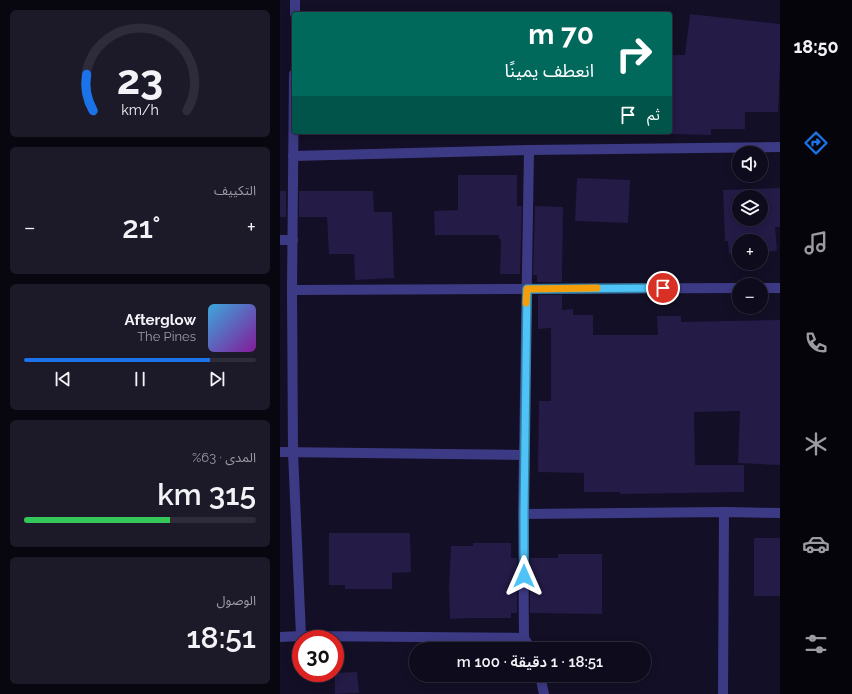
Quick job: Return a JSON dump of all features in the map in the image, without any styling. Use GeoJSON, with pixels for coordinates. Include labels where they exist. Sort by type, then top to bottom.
{"type":"FeatureCollection","features":[{"type":"Feature","properties":{"kind":"street"},"geometry":{"type":"LineString","coordinates":[[295,0],[295,12]]}},
{"type":"Feature","properties":{"kind":"street"},"geometry":{"type":"LineString","coordinates":[[293,134],[293,452],[301,630]]}},
{"type":"Feature","properties":{"kind":"street"},"geometry":{"type":"LineString","coordinates":[[293,156],[529,150],[780,147]]}},
{"type":"Feature","properties":{"kind":"street"},"geometry":{"type":"LineString","coordinates":[[527,642],[524,638],[524,455],[529,150]]}},
{"type":"Feature","properties":{"kind":"street"},"geometry":{"type":"LineString","coordinates":[[280,240],[293,240]]}},
{"type":"Feature","properties":{"kind":"street"},"geometry":{"type":"LineString","coordinates":[[292,290],[732,288]]}},
{"type":"Feature","properties":{"kind":"street"},"geometry":{"type":"LineString","coordinates":[[768,288],[780,288]]}},
{"type":"Feature","properties":{"kind":"street"},"geometry":{"type":"LineString","coordinates":[[280,452],[524,455]]}},
{"type":"Feature","properties":{"kind":"street"},"geometry":{"type":"LineString","coordinates":[[524,514],[724,512],[780,513]]}},
{"type":"Feature","properties":{"kind":"street"},"geometry":{"type":"LineString","coordinates":[[723,694],[724,512]]}},
{"type":"Feature","properties":{"kind":"street"},"geometry":{"type":"LineString","coordinates":[[280,637],[292,636]]}},
{"type":"Feature","properties":{"kind":"street"},"geometry":{"type":"LineString","coordinates":[[344,636],[524,638]]}},
{"type":"Feature","properties":{"kind":"street"},"geometry":{"type":"LineString","coordinates":[[541,682],[544,694]]}},
{"type":"Feature","properties":{"kind":"building"},"geometry":{"type":"Polygon","coordinates":[[[690,14],[780,24],[778,112],[745,112],[745,129],[711,129],[711,135],[670,134],[672,134],[672,55],[685,55],[690,14]]]}},
{"type":"Feature","properties":{"kind":"building"},"geometry":{"type":"Polygon","coordinates":[[[458,175],[517,175],[517,206],[522,206],[520,274],[500,274],[501,239],[499,239],[499,235],[435,235],[434,211],[458,210],[458,175]]]}},
{"type":"Feature","properties":{"kind":"building"},"geometry":{"type":"Polygon","coordinates":[[[577,178],[630,180],[628,223],[575,221],[577,178]]]}},
{"type":"Feature","properties":{"kind":"building"},"geometry":{"type":"Polygon","coordinates":[[[780,188],[780,227],[775,227],[777,251],[768,252],[768,234],[732,234],[732,254],[729,254],[728,241],[725,241],[723,190],[780,188]]]}},
{"type":"Feature","properties":{"kind":"building"},"geometry":{"type":"Polygon","coordinates":[[[280,191],[286,191],[286,217],[280,217],[280,191]]]}},
{"type":"Feature","properties":{"kind":"building"},"geometry":{"type":"Polygon","coordinates":[[[299,191],[373,191],[374,212],[392,212],[394,278],[355,280],[354,254],[329,254],[327,217],[299,217],[299,191]]]}},
{"type":"Feature","properties":{"kind":"building"},"geometry":{"type":"Polygon","coordinates":[[[535,206],[563,207],[562,282],[537,282],[537,275],[533,275],[535,206]]]}},
{"type":"Feature","properties":{"kind":"building"},"geometry":{"type":"Polygon","coordinates":[[[538,295],[562,295],[562,310],[573,309],[573,315],[593,315],[593,335],[658,335],[657,316],[681,316],[681,322],[780,320],[780,465],[738,463],[740,411],[694,412],[695,465],[744,465],[744,492],[620,494],[620,492],[584,492],[584,473],[538,472],[539,401],[551,401],[551,328],[538,329],[538,295]]]}},
{"type":"Feature","properties":{"kind":"building"},"geometry":{"type":"Polygon","coordinates":[[[329,533],[410,533],[411,572],[392,573],[392,589],[345,589],[345,585],[329,585],[329,533]]]}},
{"type":"Feature","properties":{"kind":"building"},"geometry":{"type":"Polygon","coordinates":[[[754,538],[780,538],[780,596],[754,596],[754,538]]]}},
{"type":"Feature","properties":{"kind":"building"},"geometry":{"type":"Polygon","coordinates":[[[473,543],[511,543],[511,558],[517,558],[517,613],[511,613],[511,618],[450,619],[449,586],[451,546],[473,546],[473,543]]]}},
{"type":"Feature","properties":{"kind":"building"},"geometry":{"type":"Polygon","coordinates":[[[558,554],[602,554],[602,614],[530,613],[530,558],[558,558],[558,554]]]}},
{"type":"Feature","properties":{"kind":"building"},"geometry":{"type":"Polygon","coordinates":[[[357,672],[359,693],[335,694],[335,682],[344,682],[344,673],[357,672]]]}},
{"type":"Feature","properties":{"kind":"slow traffic"},"geometry":{"type":"LineString","coordinates":[[526,303],[527,289],[597,288]]}},
{"type":"Feature","properties":{"kind":"route"},"geometry":{"type":"LineString","coordinates":[[524,576],[527,289],[663,288]]}}]}
